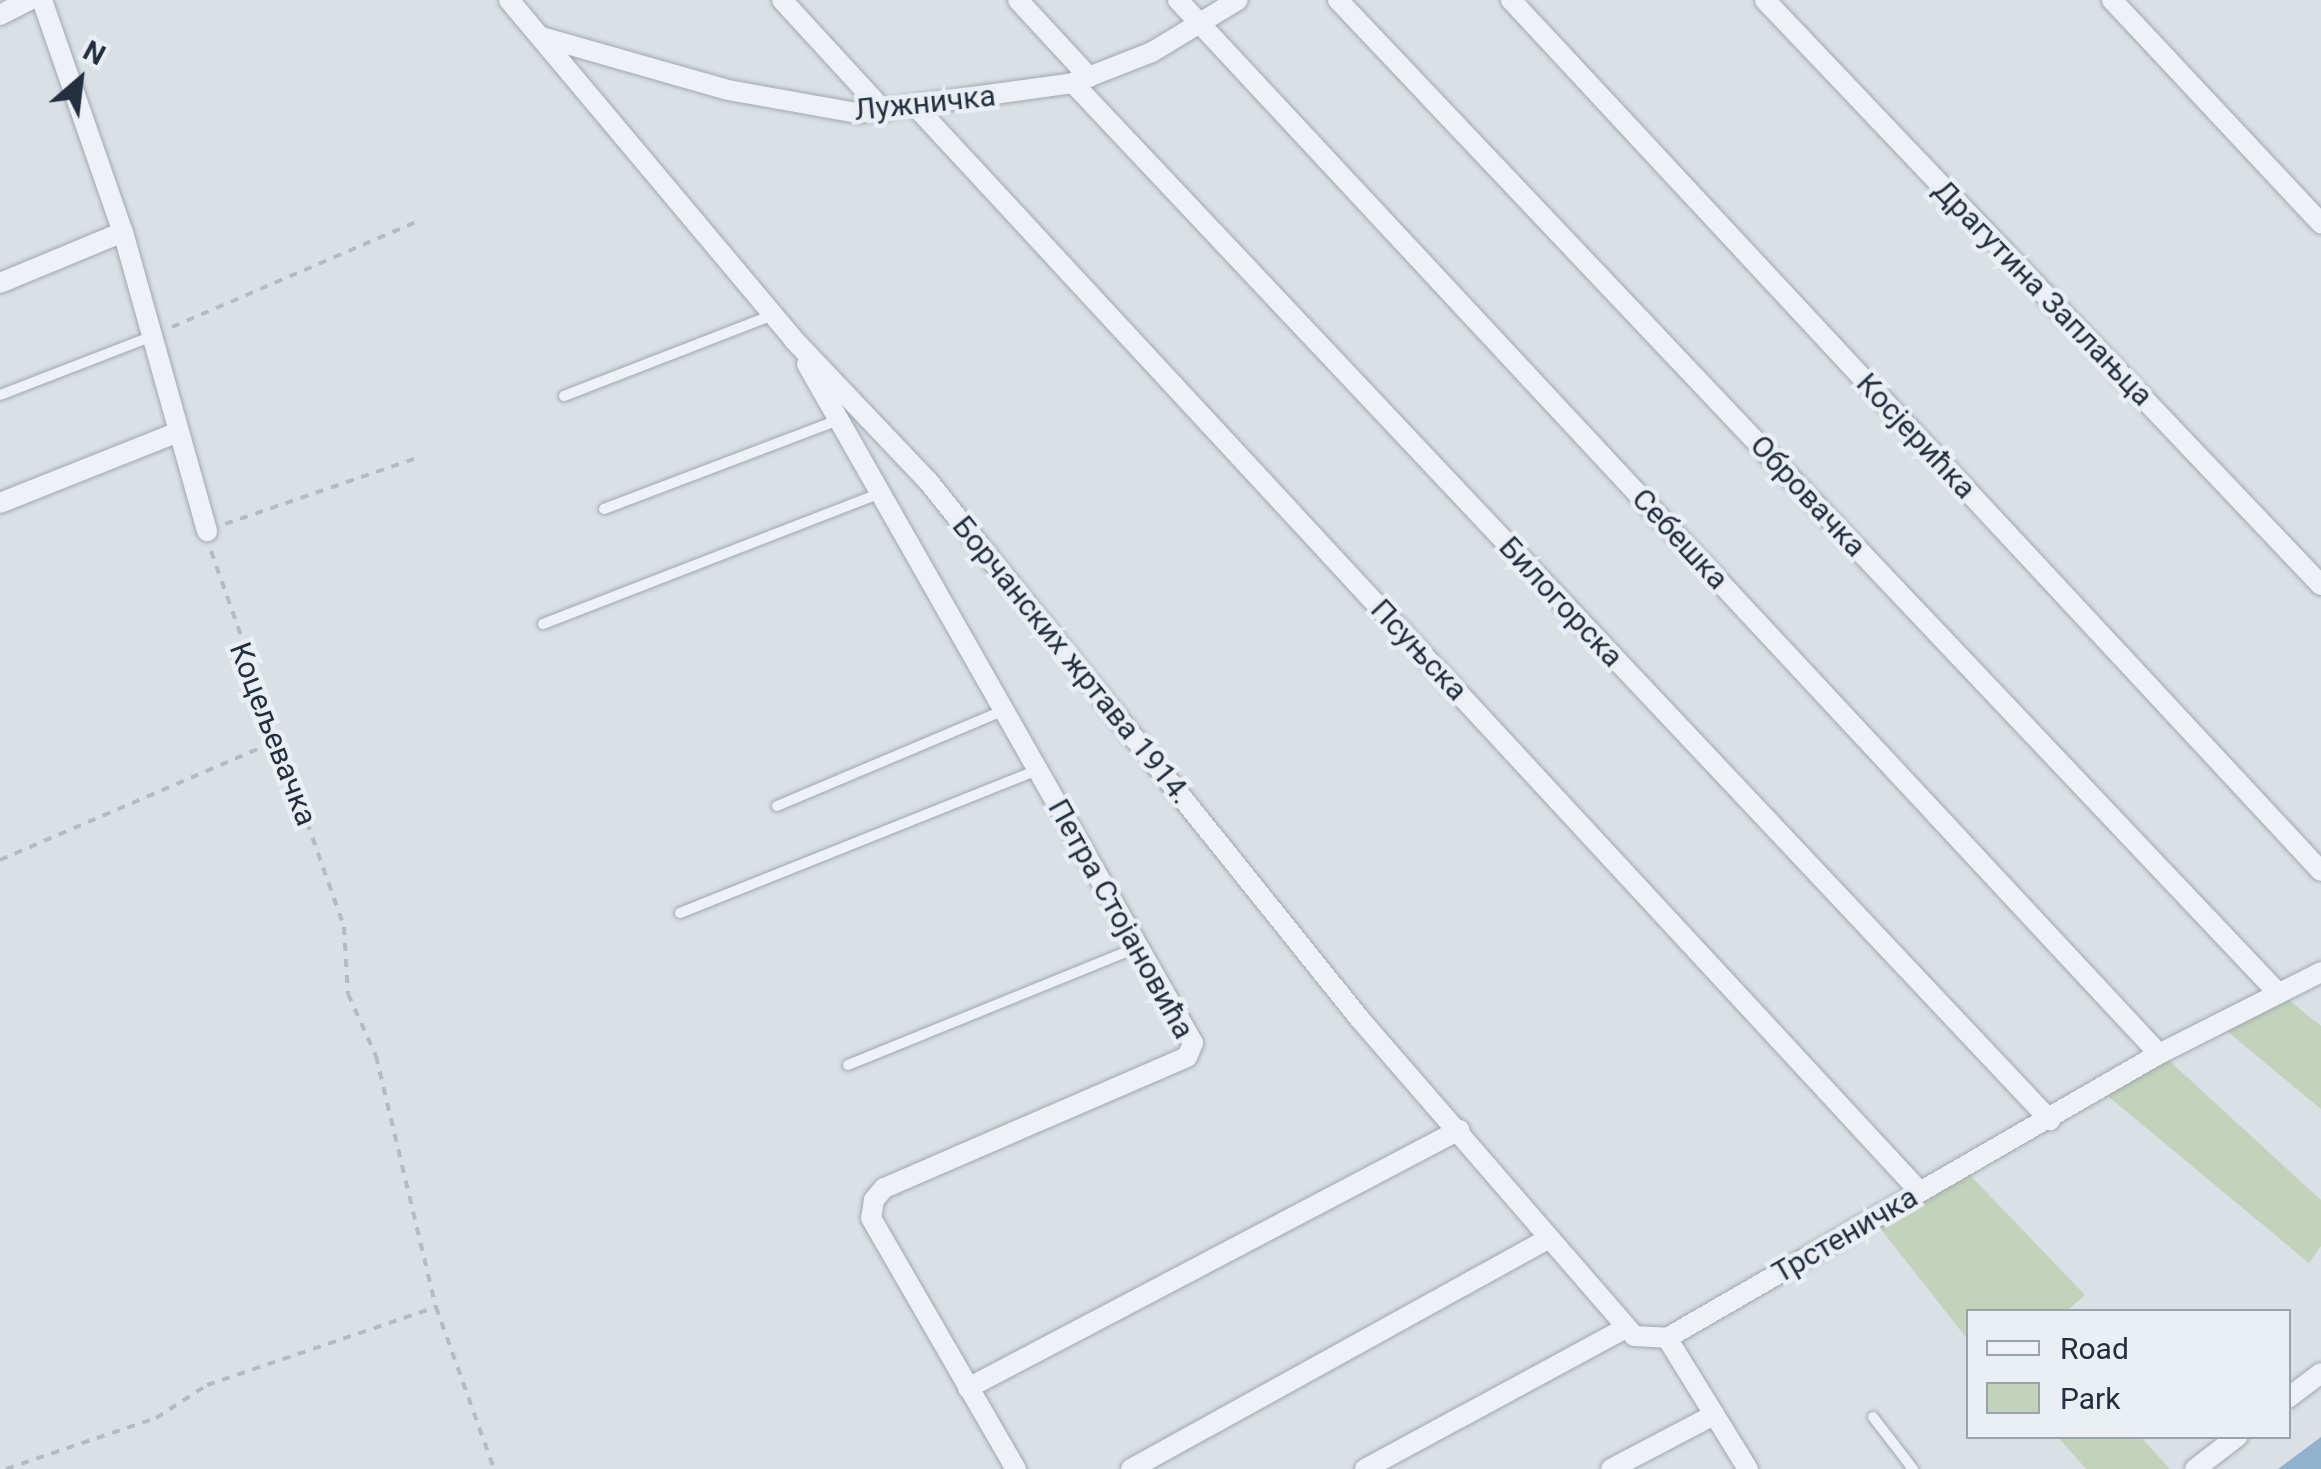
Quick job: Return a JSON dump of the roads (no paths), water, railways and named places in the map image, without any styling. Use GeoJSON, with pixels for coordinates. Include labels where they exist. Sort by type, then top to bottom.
{"type":"FeatureCollection","features":[{"type":"Feature","properties":{"kind":"street"},"geometry":{"type":"LineString","coordinates":[[0,15],[28,0]]}},
{"type":"Feature","properties":{"kind":"street"},"geometry":{"type":"LineString","coordinates":[[42,0],[123,232],[207,531]]}},
{"type":"Feature","properties":{"kind":"street","name":"Борчанских жртава 1914."},"geometry":{"type":"LineString","coordinates":[[509,0],[794,340],[928,480],[1624,1330]]}},
{"type":"Feature","properties":{"kind":"street"},"geometry":{"type":"LineString","coordinates":[[782,0],[884,111]]}},
{"type":"Feature","properties":{"kind":"street","name":"Билогорска"},"geometry":{"type":"LineString","coordinates":[[1018,0],[1081,80],[2050,1120]]}},
{"type":"Feature","properties":{"kind":"street","name":"Себешка"},"geometry":{"type":"LineString","coordinates":[[1178,0],[2159,1054]]}},
{"type":"Feature","properties":{"kind":"street","name":"Лужничка"},"geometry":{"type":"LineString","coordinates":[[541,37],[791,105],[884,111],[918,109],[1081,80],[1201,24],[1238,0]]}},
{"type":"Feature","properties":{"kind":"street","name":"Обровачка"},"geometry":{"type":"LineString","coordinates":[[1338,0],[2278,993]]}},
{"type":"Feature","properties":{"kind":"street","name":"Косјерићка"},"geometry":{"type":"LineString","coordinates":[[1511,0],[2321,871]]}},
{"type":"Feature","properties":{"kind":"street","name":"Драгутина Заплањца"},"geometry":{"type":"LineString","coordinates":[[1766,0],[2321,585]]}},
{"type":"Feature","properties":{"kind":"street"},"geometry":{"type":"LineString","coordinates":[[2112,0],[2321,223]]}},
{"type":"Feature","properties":{"kind":"street","name":"Псуњска"},"geometry":{"type":"LineString","coordinates":[[918,109],[1920,1192]]}},
{"type":"Feature","properties":{"kind":"street"},"geometry":{"type":"LineString","coordinates":[[0,283],[123,232]]}},
{"type":"Feature","properties":{"kind":"street","name":"Петра Стојановића"},"geometry":{"type":"LineString","coordinates":[[794,340],[1190,1036],[1187,1057],[884,1188],[874,1200],[870,1218],[1016,1469]]}},
{"type":"Feature","properties":{"kind":"street"},"geometry":{"type":"LineString","coordinates":[[0,502],[178,432]]}},
{"type":"Feature","properties":{"kind":"street","name":"Трстеничка"},"geometry":{"type":"LineString","coordinates":[[1666,1338],[2159,1054],[2321,972]]}},
{"type":"Feature","properties":{"kind":"street"},"geometry":{"type":"LineString","coordinates":[[968,1388],[1459,1130]]}},
{"type":"Feature","properties":{"kind":"street"},"geometry":{"type":"LineString","coordinates":[[1132,1469],[1547,1239]]}},
{"type":"Feature","properties":{"kind":"street"},"geometry":{"type":"LineString","coordinates":[[1365,1469],[1624,1330],[1666,1338],[1748,1469]]}},
{"type":"Feature","properties":{"kind":"street"},"geometry":{"type":"LineString","coordinates":[[2291,1396],[2321,1374]]}},
{"type":"Feature","properties":{"kind":"street"},"geometry":{"type":"LineString","coordinates":[[1611,1469],[1714,1415]]}},
{"type":"Feature","properties":{"kind":"street"},"geometry":{"type":"LineString","coordinates":[[2195,1469],[2234,1439]]}},
{"type":"Feature","properties":{"kind":"lane"},"geometry":{"type":"LineString","coordinates":[[564,396],[774,315]]}},
{"type":"Feature","properties":{"kind":"lane"},"geometry":{"type":"LineString","coordinates":[[0,396],[154,335]]}},
{"type":"Feature","properties":{"kind":"lane"},"geometry":{"type":"LineString","coordinates":[[604,509],[839,420]]}},
{"type":"Feature","properties":{"kind":"lane"},"geometry":{"type":"LineString","coordinates":[[543,624],[881,493]]}},
{"type":"Feature","properties":{"kind":"lane"},"geometry":{"type":"LineString","coordinates":[[777,806],[1005,710]]}},
{"type":"Feature","properties":{"kind":"lane"},"geometry":{"type":"LineString","coordinates":[[680,914],[1039,770]]}},
{"type":"Feature","properties":{"kind":"lane"},"geometry":{"type":"LineString","coordinates":[[848,1064],[1140,947]]}},
{"type":"Feature","properties":{"kind":"lane"},"geometry":{"type":"LineString","coordinates":[[1874,1417],[1913,1469]]}},
{"type":"Feature","properties":{"kind":"water"},"geometry":{"type":"Polygon","coordinates":[[[2321,1437],[2321,1469],[2278,1469],[2321,1437]]]}}]}
